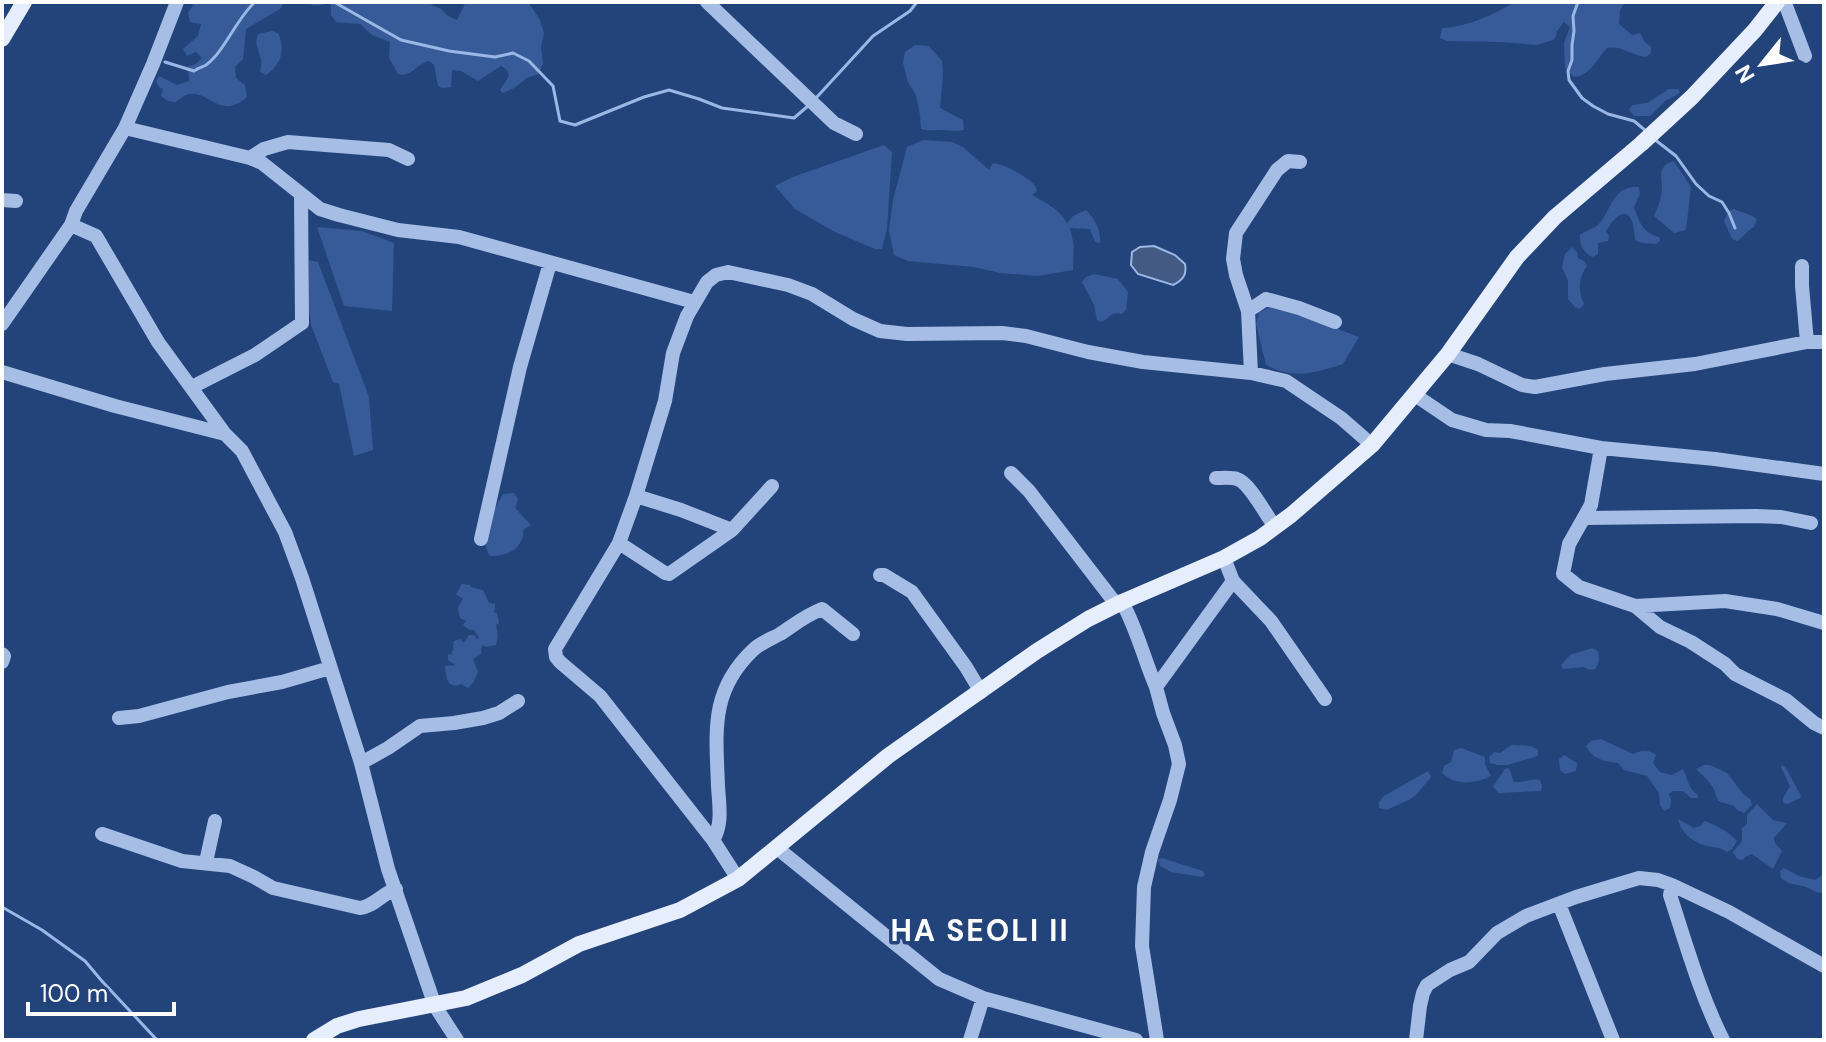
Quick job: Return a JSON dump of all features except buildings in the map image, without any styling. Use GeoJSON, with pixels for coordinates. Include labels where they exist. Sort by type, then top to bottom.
{"type":"FeatureCollection","features":[{"type":"Feature","properties":{"kind":"main road"},"geometry":{"type":"LineString","coordinates":[[2,39],[24,2]]}},
{"type":"Feature","properties":{"kind":"main road"},"geometry":{"type":"LineString","coordinates":[[314,1040],[333,1035],[359,1019],[466,998],[522,975],[579,944],[680,910],[738,879],[888,756],[1037,651],[1119,603],[1224,558],[1260,538],[1372,445],[1448,354],[1517,257],[1555,217],[1692,97],[1780,2]]}},
{"type":"Feature","properties":{"kind":"street"},"geometry":{"type":"LineString","coordinates":[[2,324],[71,225],[76,211],[125,128],[177,2]]}},
{"type":"Feature","properties":{"kind":"street"},"geometry":{"type":"LineString","coordinates":[[707,2],[834,123],[856,134]]}},
{"type":"Feature","properties":{"kind":"street"},"geometry":{"type":"LineString","coordinates":[[1780,2],[1786,6],[1805,56]]}},
{"type":"Feature","properties":{"kind":"street"},"geometry":{"type":"LineString","coordinates":[[125,128],[250,158],[262,163],[320,209],[339,215],[398,230],[459,237],[694,302]]}},
{"type":"Feature","properties":{"kind":"street"},"geometry":{"type":"LineString","coordinates":[[250,158],[264,149],[288,142],[389,150],[408,159]]}},
{"type":"Feature","properties":{"kind":"street"},"geometry":{"type":"LineString","coordinates":[[1251,373],[1248,311],[1234,263],[1236,233],[1277,170],[1288,161],[1300,162]]}},
{"type":"Feature","properties":{"kind":"street"},"geometry":{"type":"LineString","coordinates":[[192,387],[255,355],[302,323],[301,194]]}},
{"type":"Feature","properties":{"kind":"street"},"geometry":{"type":"LineString","coordinates":[[71,225],[96,236],[158,342],[225,434],[242,451],[285,532],[361,763],[388,869],[435,1006],[457,1040]]}},
{"type":"Feature","properties":{"kind":"street"},"geometry":{"type":"LineString","coordinates":[[481,539],[520,367],[550,263]]}},
{"type":"Feature","properties":{"kind":"street"},"geometry":{"type":"LineString","coordinates":[[1802,266],[1807,342]]}},
{"type":"Feature","properties":{"kind":"street"},"geometry":{"type":"LineString","coordinates":[[738,879],[713,840],[600,696],[560,662],[555,649],[619,543],[665,401],[673,353],[694,302],[707,282],[716,275],[728,272],[788,285],[812,294],[880,331],[907,334],[1002,333],[1143,362],[1251,373],[1286,381],[1341,418],[1372,445]]}},
{"type":"Feature","properties":{"kind":"street"},"geometry":{"type":"LineString","coordinates":[[1248,311],[1266,299],[1335,322]]}},
{"type":"Feature","properties":{"kind":"street"},"geometry":{"type":"LineString","coordinates":[[1448,354],[1522,385],[1535,387],[1605,374],[1695,364],[1807,342],[1824,342]]}},
{"type":"Feature","properties":{"kind":"street"},"geometry":{"type":"LineString","coordinates":[[2,372],[115,406],[225,434]]}},
{"type":"Feature","properties":{"kind":"street"},"geometry":{"type":"LineString","coordinates":[[1415,395],[1452,420],[1486,430],[1510,431],[1601,448],[1824,474]]}},
{"type":"Feature","properties":{"kind":"street"},"geometry":{"type":"LineString","coordinates":[[1601,448],[1593,497],[1585,518],[1569,544],[1563,574],[1579,587],[1635,606],[1660,627],[1691,642],[1735,674],[1786,700],[1824,728]]}},
{"type":"Feature","properties":{"kind":"street"},"geometry":{"type":"LineString","coordinates":[[1011,473],[1119,603],[1135,630],[1175,745],[1179,764],[1144,887],[1142,946],[1157,1040]]}},
{"type":"Feature","properties":{"kind":"street"},"geometry":{"type":"LineString","coordinates":[[1216,478],[1239,479],[1249,487],[1275,527]]}},
{"type":"Feature","properties":{"kind":"street"},"geometry":{"type":"LineString","coordinates":[[619,543],[669,574],[732,530],[772,486]]}},
{"type":"Feature","properties":{"kind":"street"},"geometry":{"type":"LineString","coordinates":[[636,496],[732,530]]}},
{"type":"Feature","properties":{"kind":"street"},"geometry":{"type":"LineString","coordinates":[[1585,518],[1756,516],[1811,523]]}},
{"type":"Feature","properties":{"kind":"street"},"geometry":{"type":"LineString","coordinates":[[1224,558],[1233,581],[1271,621],[1325,699]]}},
{"type":"Feature","properties":{"kind":"street"},"geometry":{"type":"LineString","coordinates":[[880,575],[912,592],[981,692]]}},
{"type":"Feature","properties":{"kind":"street"},"geometry":{"type":"LineString","coordinates":[[1156,687],[1233,581]]}},
{"type":"Feature","properties":{"kind":"street"},"geometry":{"type":"LineString","coordinates":[[1635,606],[1725,601],[1777,609],[1824,623]]}},
{"type":"Feature","properties":{"kind":"street"},"geometry":{"type":"LineString","coordinates":[[713,840],[718,833],[719,813],[716,721],[728,680],[756,647],[811,613],[822,609],[853,634]]}},
{"type":"Feature","properties":{"kind":"street"},"geometry":{"type":"LineString","coordinates":[[2,654],[2,662]]}},
{"type":"Feature","properties":{"kind":"street"},"geometry":{"type":"LineString","coordinates":[[119,718],[139,716],[330,668]]}},
{"type":"Feature","properties":{"kind":"street"},"geometry":{"type":"LineString","coordinates":[[361,763],[420,726],[491,716],[518,701]]}},
{"type":"Feature","properties":{"kind":"street"},"geometry":{"type":"LineString","coordinates":[[206,862],[215,821]]}},
{"type":"Feature","properties":{"kind":"street"},"geometry":{"type":"LineString","coordinates":[[102,834],[182,861],[230,866],[273,888],[360,908],[366,908],[396,889]]}},
{"type":"Feature","properties":{"kind":"street"},"geometry":{"type":"LineString","coordinates":[[777,848],[939,979],[983,998],[1136,1040]]}},
{"type":"Feature","properties":{"kind":"street"},"geometry":{"type":"LineString","coordinates":[[1416,1040],[1420,1006],[1427,985],[1469,962],[1497,933],[1526,916],[1639,878],[1672,885],[1729,912],[1824,966]]}},
{"type":"Feature","properties":{"kind":"street"},"geometry":{"type":"LineString","coordinates":[[1672,885],[1670,895],[1688,952],[1723,1040]]}},
{"type":"Feature","properties":{"kind":"street"},"geometry":{"type":"LineString","coordinates":[[1559,904],[1613,1040]]}},
{"type":"Feature","properties":{"kind":"street"},"geometry":{"type":"LineString","coordinates":[[970,1040],[983,998]]}},
{"type":"Feature","properties":{"kind":"shaded area"},"geometry":{"type":"Polygon","coordinates":[[[195,2],[285,2],[280,9],[246,29],[243,59],[235,67],[236,78],[245,85],[247,97],[237,104],[221,105],[194,94],[185,95],[175,102],[161,96],[163,89],[156,81],[159,76],[177,85],[189,81],[186,67],[202,58],[196,52],[187,56],[183,49],[198,36],[201,24],[190,22],[188,13],[195,2]]]}},
{"type":"Feature","properties":{"kind":"shaded area"},"geometry":{"type":"Polygon","coordinates":[[[306,2],[425,2],[457,20],[466,2],[528,2],[540,20],[544,33],[541,47],[543,64],[538,74],[503,93],[500,90],[509,76],[501,66],[478,81],[461,71],[452,70],[451,87],[442,88],[438,86],[434,65],[429,61],[407,74],[398,74],[389,58],[390,42],[372,35],[360,24],[336,22],[331,15],[331,5],[327,3],[316,6],[306,2]]]}},
{"type":"Feature","properties":{"kind":"shaded area"},"geometry":{"type":"Polygon","coordinates":[[[1515,2],[1625,2],[1620,10],[1619,24],[1632,35],[1640,33],[1651,47],[1651,53],[1646,57],[1607,48],[1589,70],[1574,77],[1565,68],[1564,43],[1570,27],[1564,22],[1555,39],[1537,45],[1447,41],[1440,38],[1442,28],[1480,20],[1515,2]]]}},
{"type":"Feature","properties":{"kind":"shaded area"},"geometry":{"type":"Polygon","coordinates":[[[278,33],[282,51],[275,67],[266,75],[260,72],[261,60],[256,40],[258,34],[278,33]]]}},
{"type":"Feature","properties":{"kind":"shaded area"},"geometry":{"type":"Polygon","coordinates":[[[915,45],[929,46],[942,61],[940,108],[963,120],[964,130],[921,129],[916,95],[908,82],[903,63],[905,52],[915,45]]]}},
{"type":"Feature","properties":{"kind":"shaded area"},"geometry":{"type":"Polygon","coordinates":[[[1669,89],[1680,92],[1650,116],[1634,116],[1629,110],[1632,105],[1647,103],[1669,89]]]}},
{"type":"Feature","properties":{"kind":"shaded area"},"geometry":{"type":"Polygon","coordinates":[[[923,140],[952,142],[963,147],[989,170],[993,163],[1016,171],[1035,185],[1037,191],[1032,195],[1056,210],[1067,223],[1086,210],[1097,225],[1100,243],[1095,242],[1090,229],[1070,228],[1074,246],[1073,270],[1038,276],[908,261],[894,255],[889,230],[893,200],[907,147],[923,140]]]}},
{"type":"Feature","properties":{"kind":"shaded area"},"geometry":{"type":"Polygon","coordinates":[[[884,145],[892,152],[887,229],[882,249],[835,232],[795,209],[775,186],[793,177],[884,145]]]}},
{"type":"Feature","properties":{"kind":"shaded area"},"geometry":{"type":"Polygon","coordinates":[[[1674,161],[1691,187],[1686,230],[1674,233],[1654,216],[1662,191],[1662,171],[1674,161]]]}},
{"type":"Feature","properties":{"kind":"shaded area"},"geometry":{"type":"Polygon","coordinates":[[[1639,187],[1640,194],[1634,207],[1640,222],[1660,241],[1656,244],[1635,240],[1630,217],[1622,214],[1606,231],[1608,241],[1598,243],[1598,254],[1592,257],[1584,251],[1580,235],[1598,225],[1620,192],[1639,187]]]}},
{"type":"Feature","properties":{"kind":"shaded area"},"geometry":{"type":"Polygon","coordinates":[[[1734,209],[1757,219],[1754,227],[1737,241],[1732,239],[1724,221],[1728,211],[1734,209]]]}},
{"type":"Feature","properties":{"kind":"shaded area"},"geometry":{"type":"Polygon","coordinates":[[[317,227],[362,231],[394,243],[392,311],[344,306],[317,227]]]}},
{"type":"Feature","properties":{"kind":"shaded area"},"geometry":{"type":"Polygon","coordinates":[[[1154,246],[1175,255],[1185,264],[1185,274],[1173,285],[1138,274],[1131,265],[1132,252],[1140,247],[1154,246]]]}},
{"type":"Feature","properties":{"kind":"shaded area"},"geometry":{"type":"Polygon","coordinates":[[[1572,247],[1587,266],[1581,280],[1584,304],[1580,309],[1568,299],[1568,281],[1562,267],[1565,254],[1572,247]]]}},
{"type":"Feature","properties":{"kind":"shaded area"},"geometry":{"type":"Polygon","coordinates":[[[309,260],[318,262],[369,397],[373,450],[354,456],[339,384],[333,382],[311,325],[309,260]]]}},
{"type":"Feature","properties":{"kind":"shaded area"},"geometry":{"type":"Polygon","coordinates":[[[1094,274],[1118,279],[1128,292],[1126,310],[1122,314],[1112,314],[1101,322],[1097,320],[1094,305],[1082,282],[1094,274]]]}},
{"type":"Feature","properties":{"kind":"shaded area"},"geometry":{"type":"Polygon","coordinates":[[[1270,307],[1284,308],[1359,337],[1343,364],[1304,374],[1276,370],[1266,365],[1256,324],[1259,312],[1270,307]]]}},
{"type":"Feature","properties":{"kind":"shaded area"},"geometry":{"type":"Polygon","coordinates":[[[514,493],[518,499],[515,508],[531,525],[524,529],[521,541],[511,552],[489,556],[485,544],[494,509],[503,494],[514,493]]]}},
{"type":"Feature","properties":{"kind":"shaded area"},"geometry":{"type":"Polygon","coordinates":[[[462,584],[483,590],[489,603],[495,604],[493,612],[497,613],[499,623],[496,625],[496,645],[482,645],[481,654],[473,659],[478,672],[468,688],[450,684],[445,666],[455,665],[448,660],[448,654],[454,655],[451,653],[454,641],[460,639],[464,643],[469,635],[479,638],[474,630],[463,625],[466,621],[460,618],[458,608],[463,599],[456,594],[462,584]]]}},
{"type":"Feature","properties":{"kind":"shaded area"},"geometry":{"type":"Polygon","coordinates":[[[1592,648],[1598,651],[1595,669],[1563,669],[1561,665],[1570,655],[1592,648]]]}},
{"type":"Feature","properties":{"kind":"shaded area"},"geometry":{"type":"Polygon","coordinates":[[[1601,739],[1633,754],[1644,751],[1653,753],[1656,755],[1653,763],[1660,772],[1672,775],[1683,769],[1698,798],[1691,798],[1683,791],[1673,791],[1669,794],[1670,808],[1664,811],[1659,793],[1647,776],[1624,770],[1618,763],[1599,759],[1589,751],[1586,746],[1591,741],[1601,739]]]}},
{"type":"Feature","properties":{"kind":"shaded area"},"geometry":{"type":"Polygon","coordinates":[[[1512,745],[1531,746],[1538,750],[1538,756],[1508,765],[1490,763],[1489,757],[1494,752],[1500,753],[1512,745]]]}},
{"type":"Feature","properties":{"kind":"shaded area"},"geometry":{"type":"Polygon","coordinates":[[[1461,748],[1485,757],[1491,776],[1465,782],[1453,780],[1442,773],[1444,766],[1451,762],[1454,750],[1461,748]]]}},
{"type":"Feature","properties":{"kind":"shaded area"},"geometry":{"type":"Polygon","coordinates":[[[1564,755],[1577,763],[1576,771],[1565,774],[1560,770],[1559,759],[1564,755]]]}},
{"type":"Feature","properties":{"kind":"shaded area"},"geometry":{"type":"Polygon","coordinates":[[[1704,765],[1727,773],[1750,799],[1752,805],[1744,813],[1718,801],[1712,786],[1696,769],[1704,765]]]}},
{"type":"Feature","properties":{"kind":"shaded area"},"geometry":{"type":"Polygon","coordinates":[[[1782,765],[1801,796],[1788,804],[1783,803],[1790,786],[1782,765]]]}},
{"type":"Feature","properties":{"kind":"shaded area"},"geometry":{"type":"Polygon","coordinates":[[[1509,768],[1514,782],[1540,780],[1541,791],[1498,793],[1493,786],[1509,768]]]}},
{"type":"Feature","properties":{"kind":"shaded area"},"geometry":{"type":"Polygon","coordinates":[[[1428,771],[1431,777],[1416,795],[1386,810],[1379,808],[1384,796],[1428,771]]]}},
{"type":"Feature","properties":{"kind":"shaded area"},"geometry":{"type":"Polygon","coordinates":[[[1757,804],[1773,820],[1787,823],[1774,838],[1782,851],[1773,869],[1752,854],[1743,860],[1737,859],[1733,852],[1742,841],[1742,828],[1747,824],[1747,815],[1757,804]]]}},
{"type":"Feature","properties":{"kind":"shaded area"},"geometry":{"type":"Polygon","coordinates":[[[1678,819],[1694,828],[1705,821],[1737,841],[1727,852],[1703,845],[1685,833],[1678,819]]]}},
{"type":"Feature","properties":{"kind":"shaded area"},"geometry":{"type":"Polygon","coordinates":[[[1158,859],[1203,871],[1205,875],[1171,872],[1160,866],[1158,859]]]}},
{"type":"Feature","properties":{"kind":"shaded area"},"geometry":{"type":"Polygon","coordinates":[[[1784,868],[1815,880],[1824,874],[1824,892],[1785,881],[1780,871],[1784,868]]]}},
{"type":"Feature","properties":{"kind":"waterway"},"geometry":{"type":"LineString","coordinates":[[165,62],[194,71],[206,65],[255,2]]}},
{"type":"Feature","properties":{"kind":"waterway"},"geometry":{"type":"LineString","coordinates":[[334,2],[401,40],[495,57],[513,53],[529,61],[553,86],[560,121],[575,125],[669,90],[722,108],[794,118],[808,106]]}},
{"type":"Feature","properties":{"kind":"waterway"},"geometry":{"type":"LineString","coordinates":[[816,98],[873,36],[910,11],[917,2]]}},
{"type":"Feature","properties":{"kind":"waterway"},"geometry":{"type":"LineString","coordinates":[[1578,2],[1573,16],[1569,80],[1582,98],[1593,106],[1634,121],[1646,131]]}},
{"type":"Feature","properties":{"kind":"waterway"},"geometry":{"type":"LineString","coordinates":[[1654,139],[1676,156],[1696,184],[1709,196],[1722,202],[1735,228]]}},
{"type":"Feature","properties":{"kind":"waterway"},"geometry":{"type":"LineString","coordinates":[[2,907],[42,930],[85,961],[157,1040]]}},
{"type":"Feature","properties":{"kind":"district","name":"HA SEOLI II"},"geometry":{"type":"Point","coordinates":[980,930]}}]}
